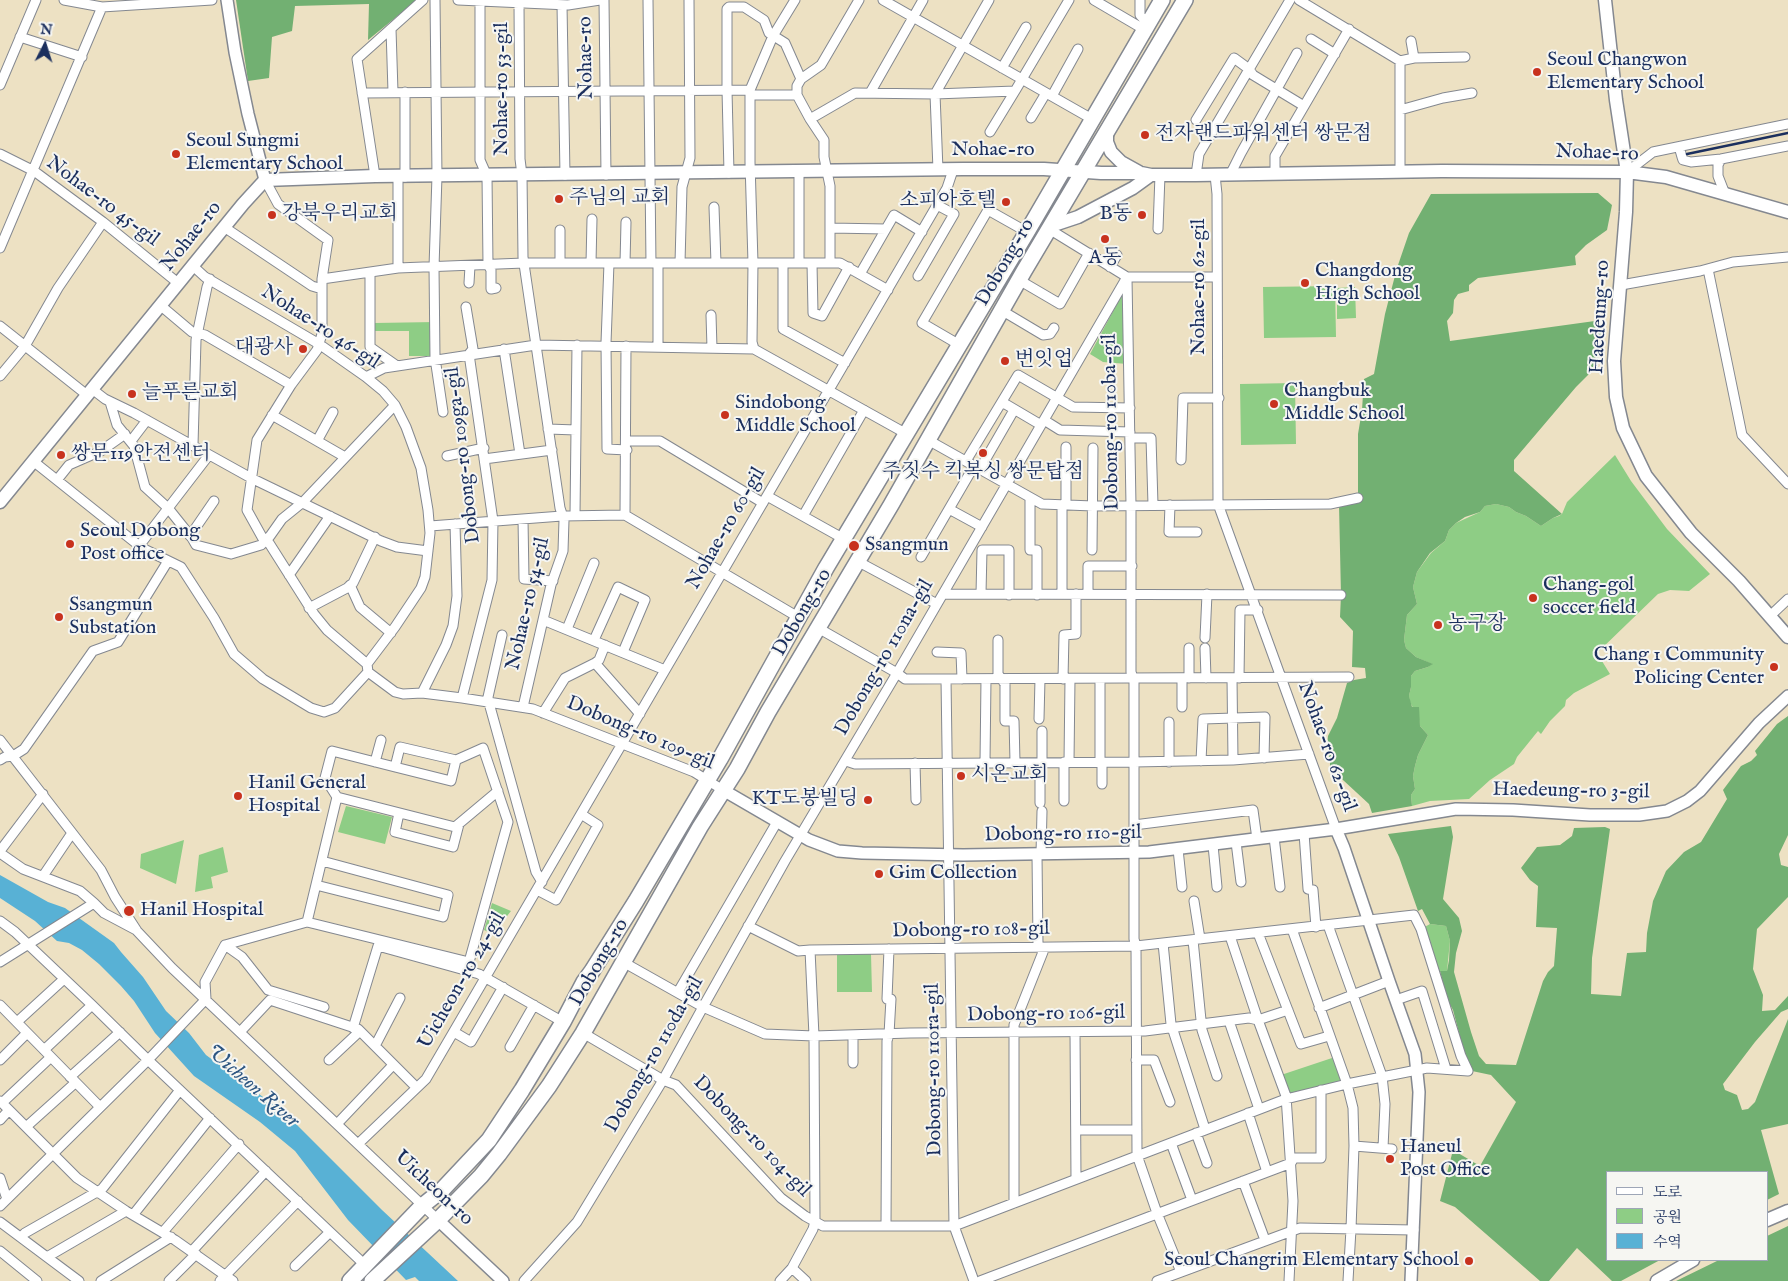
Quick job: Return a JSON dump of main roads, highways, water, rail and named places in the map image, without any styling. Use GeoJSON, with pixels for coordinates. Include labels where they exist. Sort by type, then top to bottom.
{"type":"FeatureCollection","features":[{"type":"Feature","properties":{"kind":"main road","name":"Dobong-ro"},"geometry":{"type":"LineString","coordinates":[[350,1281],[418,1210],[442,1190],[489,1140],[522,1090],[563,1022],[584,982],[631,909],[729,745],[798,617],[958,344],[1027,232],[1061,170],[1162,0]]}},
{"type":"Feature","properties":{"kind":"main road","name":"Dobong-ro"},"geometry":{"type":"LineString","coordinates":[[378,1277],[470,1187],[499,1154],[549,1086],[583,1033],[692,841],[724,790],[1019,280],[1185,0]]}},
{"type":"Feature","properties":{"kind":"main road","name":"Haedeung-ro"},"geometry":{"type":"LineString","coordinates":[[1605,0],[1616,100],[1627,172],[1621,285],[1614,361],[1616,397],[1623,428],[1646,476],[1691,533],[1739,581],[1788,637]]}},
{"type":"Feature","properties":{"kind":"main road"},"geometry":{"type":"LineString","coordinates":[[1107,132],[1107,142],[1111,152],[1121,162],[1151,174]]}},
{"type":"Feature","properties":{"kind":"main road","name":"Nohae-ro"},"geometry":{"type":"LineString","coordinates":[[0,502],[224,227],[265,180],[374,176],[938,170],[1061,170],[1196,176],[1400,172],[1627,172],[1666,177],[1788,212]]}},
{"type":"Feature","properties":{"kind":"main road"},"geometry":{"type":"LineString","coordinates":[[1050,228],[1078,218],[1133,188],[1151,174]]}},
{"type":"Feature","properties":{"kind":"main road"},"geometry":{"type":"LineString","coordinates":[[1768,1220],[1788,1210]]}},
{"type":"Feature","properties":{"kind":"main road"},"geometry":{"type":"LineString","coordinates":[[1657,1281],[1691,1261]]}},
{"type":"Feature","properties":{"kind":"water"},"geometry":{"type":"Polygon","coordinates":[[[0,875],[48,902],[65,908],[114,943],[143,977],[166,1011],[189,1033],[206,1055],[292,1120],[382,1210],[458,1281],[419,1281],[415,1277],[406,1280],[348,1220],[295,1151],[260,1122],[194,1076],[155,1033],[134,1001],[99,964],[82,950],[69,943],[57,941],[35,921],[0,898],[0,875]]]}},
{"type":"Feature","properties":{"kind":"railway"},"geometry":{"type":"LineString","coordinates":[[1687,154],[1788,133]]}},
{"type":"Feature","properties":{"kind":"place","name":"Seoul Changwon Elementary School"},"geometry":{"type":"Point","coordinates":[1537,72]}},
{"type":"Feature","properties":{"kind":"place","name":"전자랜드파워센터 쌍문점"},"geometry":{"type":"Point","coordinates":[1145,135]}},
{"type":"Feature","properties":{"kind":"place","name":"Seoul Sungmi Elementary School"},"geometry":{"type":"Point","coordinates":[176,154]}},
{"type":"Feature","properties":{"kind":"place","name":"주님의 교회"},"geometry":{"type":"Point","coordinates":[559,199]}},
{"type":"Feature","properties":{"kind":"place","name":"소피아호텔"},"geometry":{"type":"Point","coordinates":[1006,202]}},
{"type":"Feature","properties":{"kind":"place","name":"강북우리교회"},"geometry":{"type":"Point","coordinates":[272,215]}},
{"type":"Feature","properties":{"kind":"place","name":"B동"},"geometry":{"type":"Point","coordinates":[1142,215]}},
{"type":"Feature","properties":{"kind":"place","name":"A동"},"geometry":{"type":"Point","coordinates":[1105,239]}},
{"type":"Feature","properties":{"kind":"place","name":"Changdong High School"},"geometry":{"type":"Point","coordinates":[1305,283]}},
{"type":"Feature","properties":{"kind":"place","name":"대광사"},"geometry":{"type":"Point","coordinates":[303,349]}},
{"type":"Feature","properties":{"kind":"place","name":"번잇업"},"geometry":{"type":"Point","coordinates":[1005,361]}},
{"type":"Feature","properties":{"kind":"place","name":"늘푸른교회"},"geometry":{"type":"Point","coordinates":[132,394]}},
{"type":"Feature","properties":{"kind":"place","name":"Changbuk Middle School"},"geometry":{"type":"Point","coordinates":[1274,404]}},
{"type":"Feature","properties":{"kind":"place","name":"Sindobong Middle School"},"geometry":{"type":"Point","coordinates":[725,415]}},
{"type":"Feature","properties":{"kind":"place","name":"주짓수 킥복싱 쌍문탑점"},"geometry":{"type":"Point","coordinates":[983,453]}},
{"type":"Feature","properties":{"kind":"place","name":"쌍문119안전센터"},"geometry":{"type":"Point","coordinates":[61,455]}},
{"type":"Feature","properties":{"kind":"place","name":"Seoul Dobong Post office"},"geometry":{"type":"Point","coordinates":[70,544]}},
{"type":"Feature","properties":{"kind":"place","name":"Ssangmun"},"geometry":{"type":"Point","coordinates":[854,546]}},
{"type":"Feature","properties":{"kind":"place","name":"Chang-gol soccer field"},"geometry":{"type":"Point","coordinates":[1533,598]}},
{"type":"Feature","properties":{"kind":"place","name":"Ssangmun Substation"},"geometry":{"type":"Point","coordinates":[59,617]}},
{"type":"Feature","properties":{"kind":"place","name":"농구장"},"geometry":{"type":"Point","coordinates":[1438,625]}},
{"type":"Feature","properties":{"kind":"place","name":"Chang 1 Community Policing Center"},"geometry":{"type":"Point","coordinates":[1774,667]}},
{"type":"Feature","properties":{"kind":"place","name":"시온교회"},"geometry":{"type":"Point","coordinates":[961,776]}},
{"type":"Feature","properties":{"kind":"place","name":"Hanil General Hospital"},"geometry":{"type":"Point","coordinates":[238,796]}},
{"type":"Feature","properties":{"kind":"place","name":"KT도봉빌딩"},"geometry":{"type":"Point","coordinates":[868,800]}},
{"type":"Feature","properties":{"kind":"place","name":"Gim Collection"},"geometry":{"type":"Point","coordinates":[879,874]}},
{"type":"Feature","properties":{"kind":"place","name":"Hanil Hospital"},"geometry":{"type":"Point","coordinates":[129,911]}},
{"type":"Feature","properties":{"kind":"place","name":"Haneul Post Office"},"geometry":{"type":"Point","coordinates":[1390,1159]}},
{"type":"Feature","properties":{"kind":"place","name":"Seoul Changrim Elementary School"},"geometry":{"type":"Point","coordinates":[1469,1261]}},
{"type":"Feature","properties":{"kind":"water label","name":"Uicheon River"},"geometry":{"type":"Point","coordinates":[252,1087]}}]}
